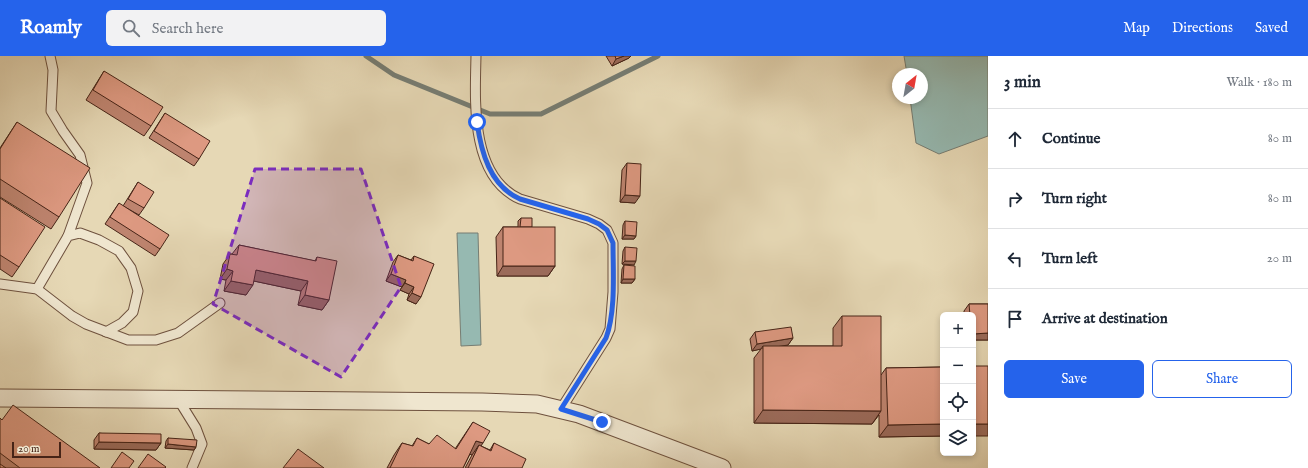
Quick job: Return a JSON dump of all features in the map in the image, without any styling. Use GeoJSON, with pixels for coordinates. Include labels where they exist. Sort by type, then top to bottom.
{"type":"FeatureCollection","features":[{"type":"Feature","properties":{"kind":"street"},"geometry":{"type":"LineString","coordinates":[[0,398],[482,402],[537,404],[561,409],[602,422],[722,468]]}},
{"type":"Feature","properties":{"kind":"lane"},"geometry":{"type":"LineString","coordinates":[[37,289],[68,236],[87,183],[80,155],[51,111],[53,70],[50,56]]}},
{"type":"Feature","properties":{"kind":"lane"},"geometry":{"type":"LineString","coordinates":[[476,56],[475,96],[477,122],[480,142],[491,173],[501,186],[512,195],[520,199],[588,219],[599,224],[607,230],[613,243],[613,292],[610,329],[606,338],[561,409]]}},
{"type":"Feature","properties":{"kind":"lane"},"geometry":{"type":"LineString","coordinates":[[68,236],[80,233],[99,240],[119,251],[131,268],[138,291],[133,312],[122,323],[106,332]]}},
{"type":"Feature","properties":{"kind":"lane"},"geometry":{"type":"LineString","coordinates":[[0,284],[37,289],[72,316],[86,324],[128,340],[156,340],[178,333],[220,303]]}},
{"type":"Feature","properties":{"kind":"lane"},"geometry":{"type":"LineString","coordinates":[[178,399],[196,428],[202,444],[192,468]]}},
{"type":"Feature","properties":{"kind":"highlighted area"},"geometry":{"type":"Polygon","coordinates":[[[255,169],[361,169],[401,287],[341,377],[213,304],[255,169]]]}},
{"type":"Feature","properties":{"kind":"water"},"geometry":{"type":"Polygon","coordinates":[[[904,56],[988,56],[988,136],[939,154],[916,143],[911,104],[928,104],[928,68],[906,68],[904,56]]]}},
{"type":"Feature","properties":{"kind":"water"},"geometry":{"type":"Polygon","coordinates":[[[457,233],[478,233],[481,345],[461,346],[457,233]]]}},
{"type":"Feature","properties":{"kind":"building"},"geometry":{"type":"Polygon","coordinates":[[[615,56],[624,56],[616,59],[615,56]]]}},
{"type":"Feature","properties":{"kind":"building"},"geometry":{"type":"Polygon","coordinates":[[[104,71],[163,107],[151,126],[93,90],[104,71]]]}},
{"type":"Feature","properties":{"kind":"building"},"geometry":{"type":"Polygon","coordinates":[[[165,113],[210,141],[199,159],[154,131],[165,113]]]}},
{"type":"Feature","properties":{"kind":"building"},"geometry":{"type":"Polygon","coordinates":[[[17,122],[90,168],[59,217],[0,179],[0,149],[17,122]]]}},
{"type":"Feature","properties":{"kind":"building"},"geometry":{"type":"Polygon","coordinates":[[[627,163],[641,164],[640,196],[625,195],[627,163]]]}},
{"type":"Feature","properties":{"kind":"building"},"geometry":{"type":"Polygon","coordinates":[[[138,182],[154,192],[144,208],[128,199],[138,182]]]}},
{"type":"Feature","properties":{"kind":"building"},"geometry":{"type":"Polygon","coordinates":[[[0,198],[45,227],[19,267],[0,255],[0,198]]]}},
{"type":"Feature","properties":{"kind":"building"},"geometry":{"type":"Polygon","coordinates":[[[119,203],[169,235],[160,249],[110,217],[119,203]]]}},
{"type":"Feature","properties":{"kind":"building"},"geometry":{"type":"Polygon","coordinates":[[[521,218],[532,218],[532,227],[520,227],[521,218]]]}},
{"type":"Feature","properties":{"kind":"building"},"geometry":{"type":"Polygon","coordinates":[[[625,221],[637,222],[636,236],[625,235],[625,221]]]}},
{"type":"Feature","properties":{"kind":"building"},"geometry":{"type":"Polygon","coordinates":[[[503,227],[555,227],[555,266],[503,266],[503,227]]]}},
{"type":"Feature","properties":{"kind":"building"},"geometry":{"type":"Polygon","coordinates":[[[239,245],[316,261],[317,257],[337,261],[329,300],[305,295],[308,281],[256,270],[253,285],[231,281],[233,271],[227,269],[230,254],[237,255],[239,245]]]}},
{"type":"Feature","properties":{"kind":"building"},"geometry":{"type":"Polygon","coordinates":[[[625,247],[637,248],[636,261],[625,261],[625,247]]]}},
{"type":"Feature","properties":{"kind":"building"},"geometry":{"type":"Polygon","coordinates":[[[398,255],[413,261],[414,256],[434,264],[421,297],[412,293],[414,287],[405,283],[406,280],[391,274],[398,255]]]}},
{"type":"Feature","properties":{"kind":"building"},"geometry":{"type":"Polygon","coordinates":[[[624,265],[635,266],[635,279],[623,279],[624,265]]]}},
{"type":"Feature","properties":{"kind":"building"},"geometry":{"type":"Polygon","coordinates":[[[969,304],[988,304],[988,333],[976,334],[976,312],[970,312],[969,304]]]}},
{"type":"Feature","properties":{"kind":"building"},"geometry":{"type":"Polygon","coordinates":[[[842,316],[881,316],[881,411],[763,410],[763,346],[842,346],[842,316]]]}},
{"type":"Feature","properties":{"kind":"building"},"geometry":{"type":"Polygon","coordinates":[[[791,327],[793,338],[757,344],[755,332],[791,327]]]}},
{"type":"Feature","properties":{"kind":"building"},"geometry":{"type":"Polygon","coordinates":[[[976,366],[988,366],[988,424],[976,424],[976,366]]]}},
{"type":"Feature","properties":{"kind":"building"},"geometry":{"type":"Polygon","coordinates":[[[940,367],[940,424],[888,425],[886,368],[940,367]]]}},
{"type":"Feature","properties":{"kind":"building"},"geometry":{"type":"Polygon","coordinates":[[[13,405],[100,468],[20,468],[0,453],[0,418],[2,420],[13,405]]]}},
{"type":"Feature","properties":{"kind":"building"},"geometry":{"type":"Polygon","coordinates":[[[473,422],[490,431],[483,443],[476,441],[463,468],[390,468],[402,443],[413,446],[417,438],[429,444],[437,435],[456,449],[473,422]]]}},
{"type":"Feature","properties":{"kind":"building"},"geometry":{"type":"Polygon","coordinates":[[[99,433],[161,434],[161,443],[99,442],[99,433]]]}},
{"type":"Feature","properties":{"kind":"building"},"geometry":{"type":"Polygon","coordinates":[[[168,438],[197,440],[196,447],[168,444],[168,438]]]}},
{"type":"Feature","properties":{"kind":"building"},"geometry":{"type":"Polygon","coordinates":[[[494,443],[526,459],[522,468],[468,468],[479,445],[491,451],[494,443]]]}},
{"type":"Feature","properties":{"kind":"building"},"geometry":{"type":"Polygon","coordinates":[[[298,449],[324,468],[283,468],[298,449]]]}},
{"type":"Feature","properties":{"kind":"building"},"geometry":{"type":"Polygon","coordinates":[[[122,452],[134,461],[129,468],[111,468],[122,452]]]}},
{"type":"Feature","properties":{"kind":"building"},"geometry":{"type":"Polygon","coordinates":[[[148,454],[166,467],[138,468],[148,454]]]}},
{"type":"Feature","properties":{"kind":"building"},"geometry":{"type":"Polygon","coordinates":[[[0,464],[6,468],[0,468],[0,464]]]}},
{"type":"Feature","properties":{"kind":"waterway"},"geometry":{"type":"LineString","coordinates":[[366,56],[394,75],[490,114],[541,114],[658,56]]}},
{"type":"Feature","properties":{"kind":"route"},"geometry":{"type":"LineString","coordinates":[[477,122],[480,142],[485,157],[491,173],[501,186],[512,195],[520,199],[588,219],[599,224],[607,230],[611,236],[613,243],[613,292],[610,329],[606,338],[561,409],[602,422]]}}]}
